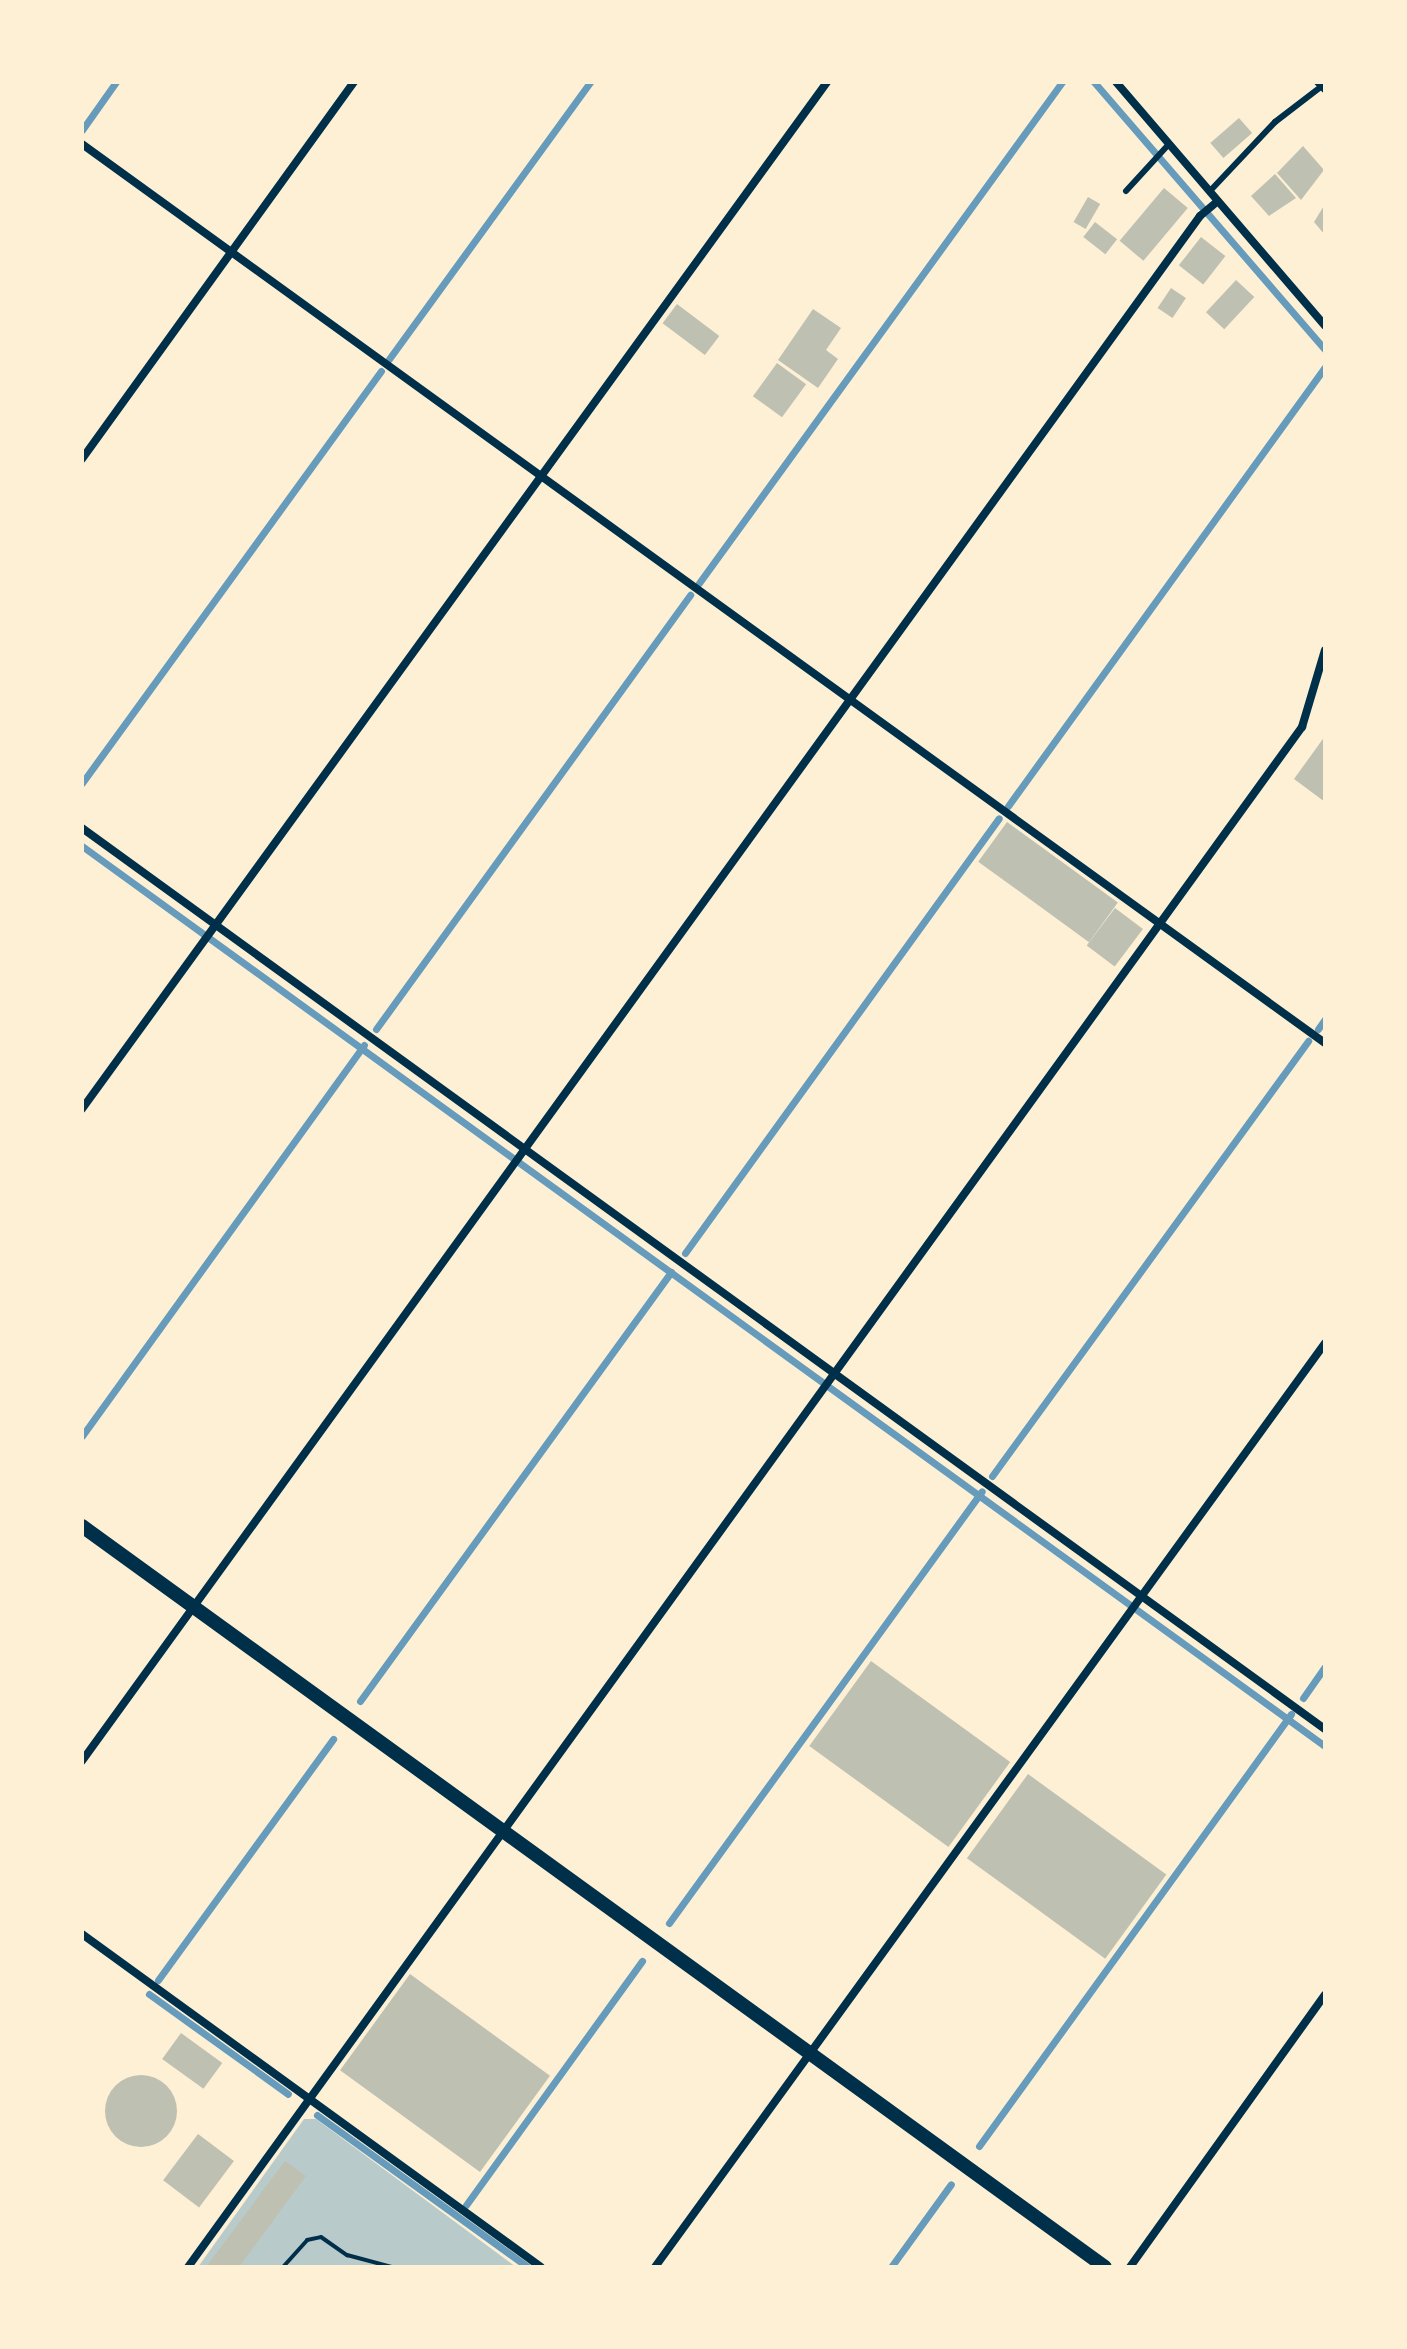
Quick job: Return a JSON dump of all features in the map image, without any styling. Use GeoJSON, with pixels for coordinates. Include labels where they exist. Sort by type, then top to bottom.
{"type":"FeatureCollection","features":[{"type":"Feature","properties":{"kind":"street"},"geometry":{"type":"LineString","coordinates":[[82,459],[354,82]]}},
{"type":"Feature","properties":{"kind":"street"},"geometry":{"type":"LineString","coordinates":[[82,1109],[827,82]]}},
{"type":"Feature","properties":{"kind":"street"},"geometry":{"type":"LineString","coordinates":[[1116,82],[1167,145],[1210,191],[1216,203],[1325,326]]}},
{"type":"Feature","properties":{"kind":"street"},"geometry":{"type":"LineString","coordinates":[[82,144],[1325,1043]]}},
{"type":"Feature","properties":{"kind":"street"},"geometry":{"type":"LineString","coordinates":[[82,1761],[1200,216],[1216,203]]}},
{"type":"Feature","properties":{"kind":"street"},"geometry":{"type":"LineString","coordinates":[[188,2267],[501,1830],[1302,727],[1325,650]]}},
{"type":"Feature","properties":{"kind":"street"},"geometry":{"type":"LineString","coordinates":[[82,828],[1141,1599],[1325,1729]]}},
{"type":"Feature","properties":{"kind":"street"},"geometry":{"type":"LineString","coordinates":[[655,2267],[1325,1343]]}},
{"type":"Feature","properties":{"kind":"street"},"geometry":{"type":"LineString","coordinates":[[82,1526],[1105,2267]]}},
{"type":"Feature","properties":{"kind":"street"},"geometry":{"type":"LineString","coordinates":[[82,1934],[541,2267]]}},
{"type":"Feature","properties":{"kind":"street"},"geometry":{"type":"LineString","coordinates":[[1130,2267],[1325,1995]]}},
{"type":"Feature","properties":{"kind":"lane"},"geometry":{"type":"LineString","coordinates":[[1210,191],[1275,122],[1322,85]]}},
{"type":"Feature","properties":{"kind":"lane"},"geometry":{"type":"LineString","coordinates":[[1126,191],[1147,161],[1167,145]]}},
{"type":"Feature","properties":{"kind":"path"},"geometry":{"type":"LineString","coordinates":[[283,2267],[307,2240],[321,2237],[347,2255],[392,2267]]}},
{"type":"Feature","properties":{"kind":"shaded area"},"geometry":{"type":"Polygon","coordinates":[[[304,2119],[316,2119],[516,2267],[198,2267],[304,2119]]]}},
{"type":"Feature","properties":{"kind":"building"},"geometry":{"type":"Polygon","coordinates":[[[1239,118],[1252,133],[1223,158],[1210,143],[1239,118]]]}},
{"type":"Feature","properties":{"kind":"building"},"geometry":{"type":"Polygon","coordinates":[[[1303,146],[1324,170],[1301,200],[1277,173],[1303,146]]]}},
{"type":"Feature","properties":{"kind":"building"},"geometry":{"type":"Polygon","coordinates":[[[1275,174],[1296,198],[1269,216],[1251,196],[1275,174]]]}},
{"type":"Feature","properties":{"kind":"building"},"geometry":{"type":"Polygon","coordinates":[[[1164,188],[1188,208],[1143,261],[1120,241],[1164,188]]]}},
{"type":"Feature","properties":{"kind":"building"},"geometry":{"type":"Polygon","coordinates":[[[1088,197],[1100,204],[1086,229],[1074,222],[1088,197]]]}},
{"type":"Feature","properties":{"kind":"building"},"geometry":{"type":"Polygon","coordinates":[[[1325,204],[1325,235],[1314,222],[1325,204]]]}},
{"type":"Feature","properties":{"kind":"building"},"geometry":{"type":"Polygon","coordinates":[[[1095,222],[1117,239],[1105,254],[1083,237],[1095,222]]]}},
{"type":"Feature","properties":{"kind":"building"},"geometry":{"type":"Polygon","coordinates":[[[1201,237],[1225,256],[1203,284],[1179,265],[1201,237]]]}},
{"type":"Feature","properties":{"kind":"building"},"geometry":{"type":"Polygon","coordinates":[[[1236,280],[1254,297],[1224,329],[1206,312],[1236,280]]]}},
{"type":"Feature","properties":{"kind":"building"},"geometry":{"type":"Polygon","coordinates":[[[1171,288],[1186,298],[1173,318],[1158,308],[1171,288]]]}},
{"type":"Feature","properties":{"kind":"building"},"geometry":{"type":"Polygon","coordinates":[[[677,304],[719,336],[705,355],[663,323],[677,304]]]}},
{"type":"Feature","properties":{"kind":"building"},"geometry":{"type":"Polygon","coordinates":[[[813,309],[841,328],[826,350],[838,359],[818,388],[778,360],[813,309]]]}},
{"type":"Feature","properties":{"kind":"building"},"geometry":{"type":"Polygon","coordinates":[[[777,363],[806,384],[782,417],[753,396],[777,363]]]}},
{"type":"Feature","properties":{"kind":"building"},"geometry":{"type":"Polygon","coordinates":[[[1325,736],[1325,802],[1294,779],[1325,736]]]}},
{"type":"Feature","properties":{"kind":"building"},"geometry":{"type":"Polygon","coordinates":[[[1007,822],[1118,903],[1089,942],[978,862],[1007,822]]]}},
{"type":"Feature","properties":{"kind":"building"},"geometry":{"type":"Polygon","coordinates":[[[1115,908],[1143,929],[1115,967],[1087,946],[1115,908]]]}},
{"type":"Feature","properties":{"kind":"building"},"geometry":{"type":"Polygon","coordinates":[[[871,1661],[1010,1762],[948,1847],[809,1746],[871,1661]]]}},
{"type":"Feature","properties":{"kind":"building"},"geometry":{"type":"Polygon","coordinates":[[[1028,1774],[1166,1875],[1105,1959],[967,1858],[1028,1774]]]}},
{"type":"Feature","properties":{"kind":"building"},"geometry":{"type":"Polygon","coordinates":[[[410,1974],[550,2076],[480,2172],[340,2070],[410,1974]]]}},
{"type":"Feature","properties":{"kind":"building"},"geometry":{"type":"Polygon","coordinates":[[[181,2033],[222,2063],[203,2089],[162,2059],[181,2033]]]}},
{"type":"Feature","properties":{"kind":"building"},"geometry":{"type":"Polygon","coordinates":[[[148,2075],[167,2085],[175,2097],[175,2125],[167,2137],[155,2145],[134,2147],[115,2137],[107,2125],[105,2104],[115,2085],[127,2077],[148,2075]]]}},
{"type":"Feature","properties":{"kind":"building"},"geometry":{"type":"Polygon","coordinates":[[[198,2134],[234,2161],[199,2207],[163,2180],[198,2134]]]}},
{"type":"Feature","properties":{"kind":"building"},"geometry":{"type":"Polygon","coordinates":[[[285,2161],[306,2176],[239,2267],[206,2267],[285,2161]]]}},
{"type":"Feature","properties":{"kind":"waterway"},"geometry":{"type":"LineString","coordinates":[[82,130],[116,82]]}},
{"type":"Feature","properties":{"kind":"waterway"},"geometry":{"type":"LineString","coordinates":[[389,359],[590,82]]}},
{"type":"Feature","properties":{"kind":"waterway"},"geometry":{"type":"LineString","coordinates":[[699,583],[1062,82]]}},
{"type":"Feature","properties":{"kind":"waterway"},"geometry":{"type":"LineString","coordinates":[[1094,82],[1325,350]]}},
{"type":"Feature","properties":{"kind":"waterway"},"geometry":{"type":"LineString","coordinates":[[1008,806],[1325,367]]}},
{"type":"Feature","properties":{"kind":"waterway"},"geometry":{"type":"LineString","coordinates":[[82,783],[381,371]]}},
{"type":"Feature","properties":{"kind":"waterway"},"geometry":{"type":"LineString","coordinates":[[376,1029],[690,595]]}},
{"type":"Feature","properties":{"kind":"waterway"},"geometry":{"type":"LineString","coordinates":[[685,1253],[999,818]]}},
{"type":"Feature","properties":{"kind":"waterway"},"geometry":{"type":"LineString","coordinates":[[82,846],[1325,1746]]}},
{"type":"Feature","properties":{"kind":"waterway"},"geometry":{"type":"LineString","coordinates":[[1318,1029],[1325,1019]]}},
{"type":"Feature","properties":{"kind":"waterway"},"geometry":{"type":"LineString","coordinates":[[992,1476],[1308,1041]]}},
{"type":"Feature","properties":{"kind":"waterway"},"geometry":{"type":"LineString","coordinates":[[82,1436],[364,1045]]}},
{"type":"Feature","properties":{"kind":"waterway"},"geometry":{"type":"LineString","coordinates":[[360,1701],[671,1272]]}},
{"type":"Feature","properties":{"kind":"waterway"},"geometry":{"type":"LineString","coordinates":[[669,1923],[982,1491]]}},
{"type":"Feature","properties":{"kind":"waterway"},"geometry":{"type":"LineString","coordinates":[[1303,1698],[1325,1667]]}},
{"type":"Feature","properties":{"kind":"waterway"},"geometry":{"type":"LineString","coordinates":[[979,2146],[1291,1714]]}},
{"type":"Feature","properties":{"kind":"waterway"},"geometry":{"type":"LineString","coordinates":[[158,1980],[333,1739]]}},
{"type":"Feature","properties":{"kind":"waterway"},"geometry":{"type":"LineString","coordinates":[[466,2205],[642,1961]]}},
{"type":"Feature","properties":{"kind":"waterway"},"geometry":{"type":"LineString","coordinates":[[149,1994],[288,2094]]}},
{"type":"Feature","properties":{"kind":"waterway"},"geometry":{"type":"LineString","coordinates":[[317,2115],[528,2267]]}},
{"type":"Feature","properties":{"kind":"waterway"},"geometry":{"type":"LineString","coordinates":[[891,2267],[951,2184]]}}]}
